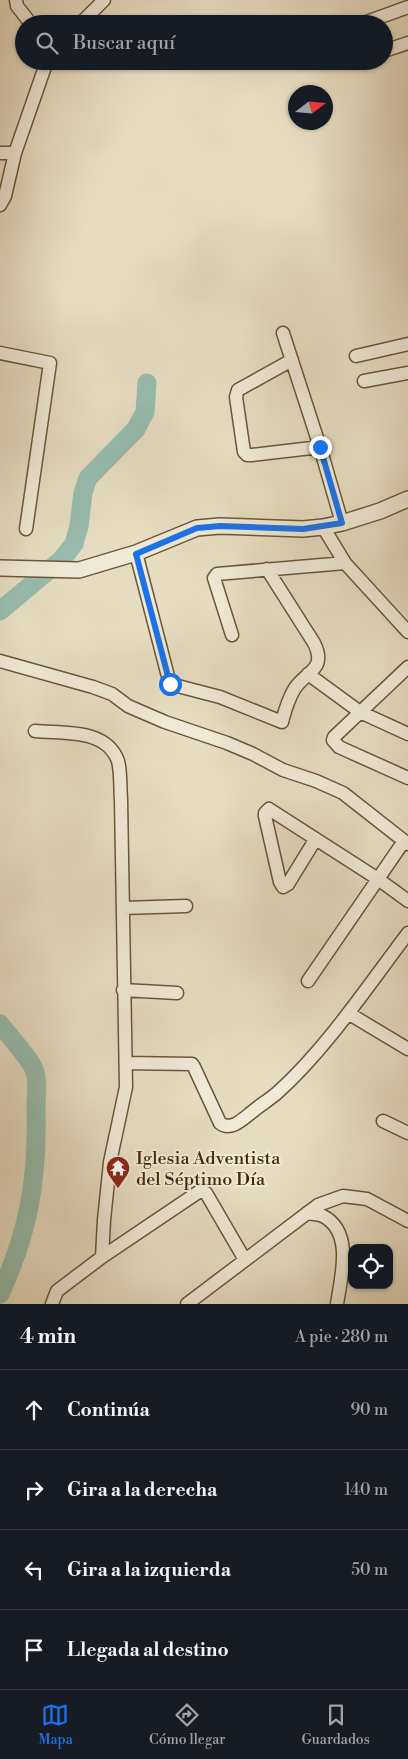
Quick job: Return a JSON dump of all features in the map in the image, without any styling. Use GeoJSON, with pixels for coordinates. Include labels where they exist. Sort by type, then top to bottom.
{"type":"FeatureCollection","features":[{"type":"Feature","properties":{"kind":"street"},"geometry":{"type":"LineString","coordinates":[[16,0],[17,6],[24,15]]}},
{"type":"Feature","properties":{"kind":"street"},"geometry":{"type":"LineString","coordinates":[[89,15],[104,0]]}},
{"type":"Feature","properties":{"kind":"street"},"geometry":{"type":"LineString","coordinates":[[386,15],[408,7]]}},
{"type":"Feature","properties":{"kind":"street"},"geometry":{"type":"LineString","coordinates":[[393,48],[408,43]]}},
{"type":"Feature","properties":{"kind":"street"},"geometry":{"type":"LineString","coordinates":[[0,205],[5,196],[15,153],[44,70]]}},
{"type":"Feature","properties":{"kind":"street"},"geometry":{"type":"LineString","coordinates":[[0,153],[15,153]]}},
{"type":"Feature","properties":{"kind":"street"},"geometry":{"type":"LineString","coordinates":[[283,332],[342,523]]}},
{"type":"Feature","properties":{"kind":"street"},"geometry":{"type":"LineString","coordinates":[[356,356],[408,344]]}},
{"type":"Feature","properties":{"kind":"street"},"geometry":{"type":"LineString","coordinates":[[0,353],[50,363],[26,529]]}},
{"type":"Feature","properties":{"kind":"street"},"geometry":{"type":"LineString","coordinates":[[292,360],[238,390],[236,397],[244,452],[252,455],[320,447]]}},
{"type":"Feature","properties":{"kind":"street"},"geometry":{"type":"LineString","coordinates":[[364,381],[408,373]]}},
{"type":"Feature","properties":{"kind":"street"},"geometry":{"type":"LineString","coordinates":[[0,568],[79,570],[136,554],[197,528],[220,526],[303,529],[342,523],[380,511],[408,499]]}},
{"type":"Feature","properties":{"kind":"street"},"geometry":{"type":"LineString","coordinates":[[323,526],[345,563],[408,632]]}},
{"type":"Feature","properties":{"kind":"street"},"geometry":{"type":"LineString","coordinates":[[136,554],[170,684],[220,697],[282,722],[288,700],[302,679],[318,664],[318,656],[317,649],[267,570]]}},
{"type":"Feature","properties":{"kind":"street"},"geometry":{"type":"LineString","coordinates":[[232,635],[214,578],[217,574],[345,563]]}},
{"type":"Feature","properties":{"kind":"street"},"geometry":{"type":"LineString","coordinates":[[0,661],[112,694],[128,706],[165,722],[227,743],[283,770],[332,787],[344,793],[406,842],[378,879],[308,981]]}},
{"type":"Feature","properties":{"kind":"street"},"geometry":{"type":"LineString","coordinates":[[408,667],[334,737],[335,743],[339,747],[408,778]]}},
{"type":"Feature","properties":{"kind":"street"},"geometry":{"type":"LineString","coordinates":[[308,674],[360,712],[408,734]]}},
{"type":"Feature","properties":{"kind":"street"},"geometry":{"type":"LineString","coordinates":[[35,731],[92,736],[109,746],[118,761],[121,800],[126,1087],[110,1162],[102,1256]]}},
{"type":"Feature","properties":{"kind":"street"},"geometry":{"type":"LineString","coordinates":[[316,840],[288,884],[283,887],[278,873],[265,812],[269,809],[378,879],[408,902]]}},
{"type":"Feature","properties":{"kind":"street"},"geometry":{"type":"LineString","coordinates":[[123,908],[186,906]]}},
{"type":"Feature","properties":{"kind":"street"},"geometry":{"type":"LineString","coordinates":[[126,1063],[192,1064],[220,1124],[231,1126],[240,1122],[277,1093],[311,1058],[348,1013],[408,933]]}},
{"type":"Feature","properties":{"kind":"street"},"geometry":{"type":"LineString","coordinates":[[124,990],[177,993]]}},
{"type":"Feature","properties":{"kind":"street"},"geometry":{"type":"LineString","coordinates":[[348,1013],[408,1049]]}},
{"type":"Feature","properties":{"kind":"street"},"geometry":{"type":"LineString","coordinates":[[382,1121],[408,1133]]}},
{"type":"Feature","properties":{"kind":"street"},"geometry":{"type":"LineString","coordinates":[[52,1304],[57,1291],[102,1256],[200,1191],[206,1193],[245,1260]]}},
{"type":"Feature","properties":{"kind":"street"},"geometry":{"type":"LineString","coordinates":[[187,1304],[318,1205],[343,1196],[367,1199],[408,1221]]}},
{"type":"Feature","properties":{"kind":"street"},"geometry":{"type":"LineString","coordinates":[[307,1213],[322,1216],[333,1223],[340,1235],[343,1255],[337,1304]]}},
{"type":"Feature","properties":{"kind":"waterway"},"geometry":{"type":"LineString","coordinates":[[0,611],[61,560],[74,544],[79,526],[83,493],[88,478],[136,429],[145,412],[147,383]]}},
{"type":"Feature","properties":{"kind":"waterway"},"geometry":{"type":"LineString","coordinates":[[0,1024],[30,1062],[35,1071],[37,1087],[35,1158],[30,1204],[18,1248],[0,1294]]}},
{"type":"Feature","properties":{"kind":"place","name":"Iglesia Adventista del Séptimo Día"},"geometry":{"type":"Point","coordinates":[118,1189]}},
{"type":"Feature","properties":{"kind":"route"},"geometry":{"type":"LineString","coordinates":[[170,684],[136,554],[197,528],[220,526],[303,529],[342,523],[320,447]]}}]}
